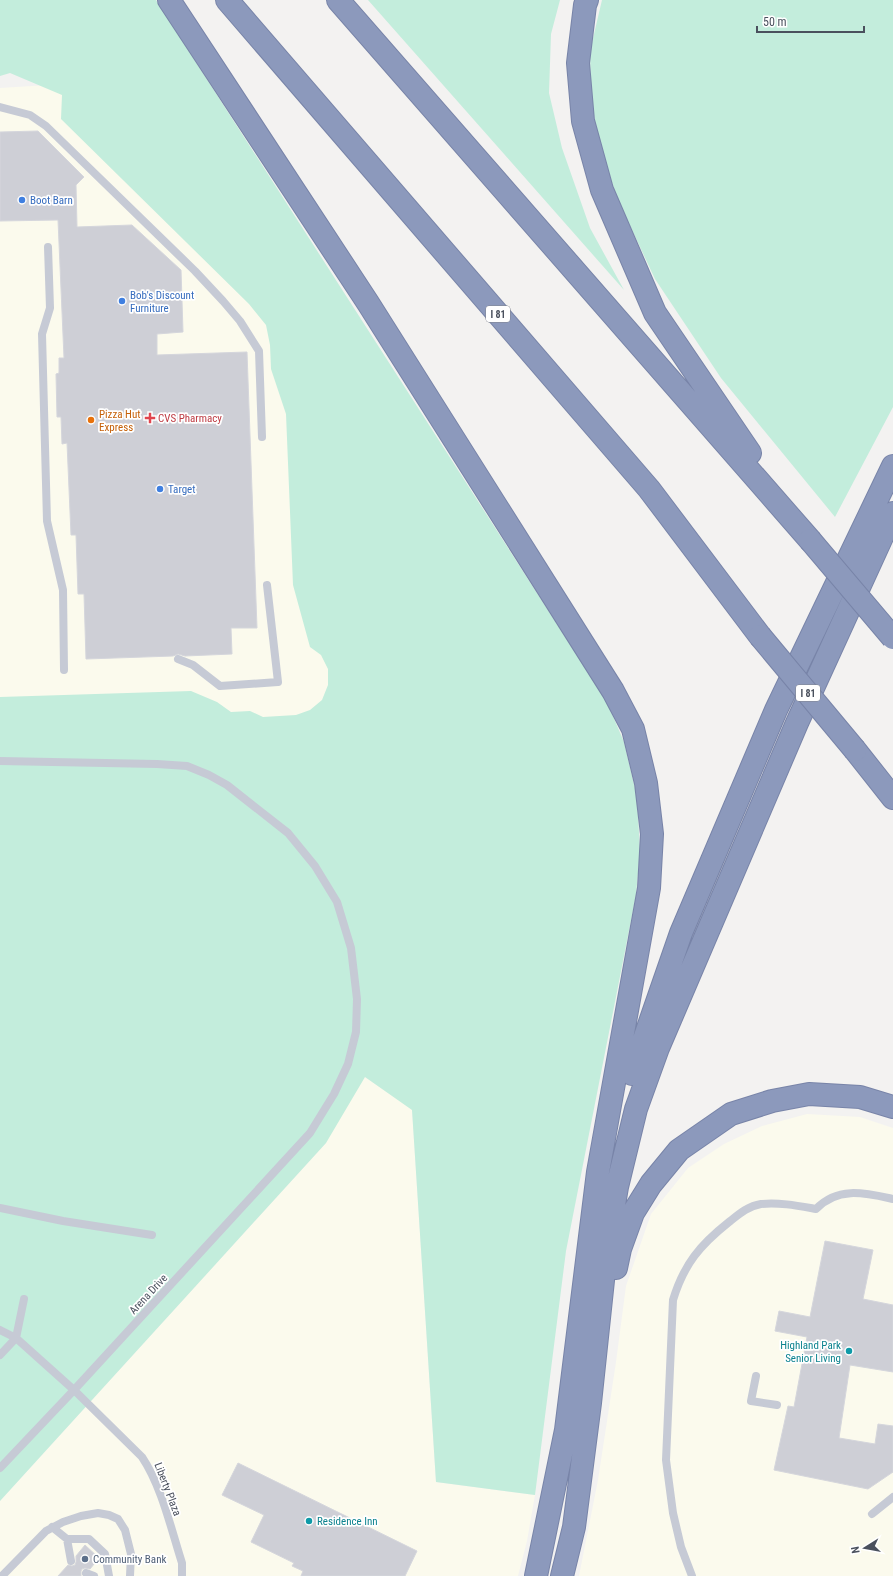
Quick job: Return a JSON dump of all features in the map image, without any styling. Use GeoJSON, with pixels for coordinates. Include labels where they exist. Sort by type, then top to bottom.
{"type":"FeatureCollection","features":[{"type":"Feature","properties":{"kind":"highway"},"geometry":{"type":"LineString","coordinates":[[169,0],[373,310],[609,684],[633,729],[646,783],[652,834],[649,888],[598,1172],[566,1430],[536,1576]]}},
{"type":"Feature","properties":{"kind":"highway","name":"I 81"},"geometry":{"type":"LineString","coordinates":[[227,0],[649,489],[760,636],[893,798]]}},
{"type":"Feature","properties":{"kind":"highway"},"geometry":{"type":"LineString","coordinates":[[338,0],[807,536],[893,638]]}},
{"type":"Feature","properties":{"kind":"highway"},"geometry":{"type":"LineString","coordinates":[[587,0],[585,5],[578,63],[583,122],[602,190],[655,313],[807,536]]}},
{"type":"Feature","properties":{"kind":"highway"},"geometry":{"type":"LineString","coordinates":[[569,1400],[597,1231],[627,1090],[681,933],[776,710],[893,466]]}},
{"type":"Feature","properties":{"kind":"highway"},"geometry":{"type":"LineString","coordinates":[[562,1576],[574,1527],[590,1403],[606,1252],[617,1187],[636,1109],[658,1048],[797,723],[893,513]]}},
{"type":"Feature","properties":{"kind":"highway"},"geometry":{"type":"LineString","coordinates":[[590,1403],[620,1249],[633,1213],[651,1184],[679,1150],[731,1114],[772,1101],[809,1094],[860,1097],[893,1107]]}},
{"type":"Feature","properties":{"kind":"lane"},"geometry":{"type":"LineString","coordinates":[[0,107],[30,115],[46,126],[195,271],[240,322],[259,351],[262,438]]}},
{"type":"Feature","properties":{"kind":"lane"},"geometry":{"type":"LineString","coordinates":[[48,247],[50,308],[42,334],[48,522],[63,590],[64,670]]}},
{"type":"Feature","properties":{"kind":"lane"},"geometry":{"type":"LineString","coordinates":[[178,659],[193,665],[220,686],[278,682],[267,585]]}},
{"type":"Feature","properties":{"kind":"lane","name":"Arena Drive"},"geometry":{"type":"LineString","coordinates":[[0,761],[187,766],[209,775],[226,785],[288,833],[315,866],[337,902],[351,948],[357,999],[356,1032],[348,1064],[334,1094],[310,1133],[74,1390],[0,1468]]}},
{"type":"Feature","properties":{"kind":"lane"},"geometry":{"type":"LineString","coordinates":[[692,1576],[681,1547],[672,1513],[666,1460],[671,1312],[678,1283],[686,1267],[709,1238],[747,1208],[761,1204],[790,1205],[816,1209],[832,1196],[845,1194],[866,1193],[893,1199]]}},
{"type":"Feature","properties":{"kind":"lane"},"geometry":{"type":"LineString","coordinates":[[0,1208],[63,1221],[152,1235]]}},
{"type":"Feature","properties":{"kind":"lane"},"geometry":{"type":"LineString","coordinates":[[0,1355],[16,1338],[24,1299]]}},
{"type":"Feature","properties":{"kind":"lane","name":"Liberty Plaza"},"geometry":{"type":"LineString","coordinates":[[0,1330],[16,1338],[74,1390],[142,1457],[150,1468],[156,1483],[182,1563],[182,1576]]}},
{"type":"Feature","properties":{"kind":"lane"},"geometry":{"type":"LineString","coordinates":[[756,1376],[751,1401],[777,1405]]}},
{"type":"Feature","properties":{"kind":"lane"},"geometry":{"type":"LineString","coordinates":[[872,1514],[893,1497]]}},
{"type":"Feature","properties":{"kind":"lane"},"geometry":{"type":"LineString","coordinates":[[2,1576],[46,1530],[81,1516],[98,1513],[110,1515],[118,1520],[125,1530],[131,1554],[130,1576]]}},
{"type":"Feature","properties":{"kind":"lane"},"geometry":{"type":"LineString","coordinates":[[52,1527],[67,1539],[89,1539],[105,1554],[109,1576]]}},
{"type":"Feature","properties":{"kind":"lane"},"geometry":{"type":"LineString","coordinates":[[67,1539],[71,1561]]}},
{"type":"Feature","properties":{"kind":"shaded area"},"geometry":{"type":"Polygon","coordinates":[[[64,84],[304,332],[340,719],[0,726],[0,88],[64,84]]]}},
{"type":"Feature","properties":{"kind":"shaded area"},"geometry":{"type":"Polygon","coordinates":[[[356,1071],[412,1109],[436,1482],[535,1495],[527,1541],[518,1576],[0,1576],[0,1501],[326,1143],[356,1071]]]}},
{"type":"Feature","properties":{"kind":"shaded area"},"geometry":{"type":"Polygon","coordinates":[[[807,1114],[860,1117],[893,1128],[893,1576],[579,1576],[598,1480],[626,1286],[651,1214],[688,1168],[724,1144],[762,1126],[807,1114]]]}},
{"type":"Feature","properties":{"kind":"green space"},"geometry":{"type":"Polygon","coordinates":[[[0,0],[156,0],[607,702],[624,742],[637,797],[640,851],[636,895],[566,1251],[535,1495],[436,1482],[412,1110],[365,1077],[326,1143],[0,1501],[0,697],[191,691],[217,702],[231,712],[250,711],[263,717],[296,715],[310,710],[322,700],[328,685],[328,669],[321,655],[310,647],[293,585],[286,414],[271,369],[270,345],[266,325],[249,304],[61,119],[62,95],[10,73],[0,76],[0,0]]]}},
{"type":"Feature","properties":{"kind":"green space"},"geometry":{"type":"Polygon","coordinates":[[[368,0],[560,0],[551,34],[549,93],[562,148],[590,228],[624,290],[368,0]]]}},
{"type":"Feature","properties":{"kind":"green space"},"geometry":{"type":"Polygon","coordinates":[[[602,0],[893,0],[893,407],[835,517],[721,378],[655,279],[617,198],[598,139],[591,98],[590,51],[602,0]]]}},
{"type":"Feature","properties":{"kind":"building","name":"Target"},"geometry":{"type":"Polygon","coordinates":[[[38,131],[84,177],[76,185],[77,227],[132,225],[181,270],[183,332],[157,334],[157,355],[247,352],[257,628],[231,628],[232,654],[185,656],[178,654],[173,656],[86,659],[84,594],[78,594],[76,535],[71,535],[67,443],[62,444],[61,417],[57,417],[56,374],[59,373],[59,358],[64,358],[58,220],[0,221],[0,132],[38,131]]]}},
{"type":"Feature","properties":{"kind":"building","name":"Highland Park Senior Living"},"geometry":{"type":"Polygon","coordinates":[[[825,1241],[873,1250],[863,1299],[893,1305],[893,1372],[850,1365],[839,1438],[875,1444],[878,1424],[893,1426],[893,1472],[868,1489],[774,1470],[788,1406],[794,1407],[807,1337],[775,1331],[779,1311],[810,1317],[825,1241]]]}},
{"type":"Feature","properties":{"kind":"building","name":"Residence Inn"},"geometry":{"type":"Polygon","coordinates":[[[238,1463],[417,1551],[405,1576],[301,1576],[303,1571],[292,1566],[294,1563],[251,1542],[264,1515],[222,1495],[238,1463]]]}},
{"type":"Feature","properties":{"kind":"building","name":"Community Bank"},"geometry":{"type":"Polygon","coordinates":[[[85,1545],[99,1558],[90,1569],[82,1569],[81,1576],[58,1576],[68,1565],[75,1565],[76,1556],[85,1545]]]}},
{"type":"Feature","properties":{"kind":"place","name":"Boot Barn"},"geometry":{"type":"Point","coordinates":[22,200]}},
{"type":"Feature","properties":{"kind":"place","name":"Bob's Discount Furniture"},"geometry":{"type":"Point","coordinates":[122,301]}},
{"type":"Feature","properties":{"kind":"place","name":"CVS Pharmacy"},"geometry":{"type":"Point","coordinates":[150,418]}},
{"type":"Feature","properties":{"kind":"place","name":"Pizza Hut Express"},"geometry":{"type":"Point","coordinates":[91,420]}},
{"type":"Feature","properties":{"kind":"place","name":"Target"},"geometry":{"type":"Point","coordinates":[160,489]}},
{"type":"Feature","properties":{"kind":"place","name":"Highland Park Senior Living"},"geometry":{"type":"Point","coordinates":[849,1351]}},
{"type":"Feature","properties":{"kind":"place","name":"Residence Inn"},"geometry":{"type":"Point","coordinates":[309,1521]}},
{"type":"Feature","properties":{"kind":"place","name":"Community Bank"},"geometry":{"type":"Point","coordinates":[85,1559]}}]}
